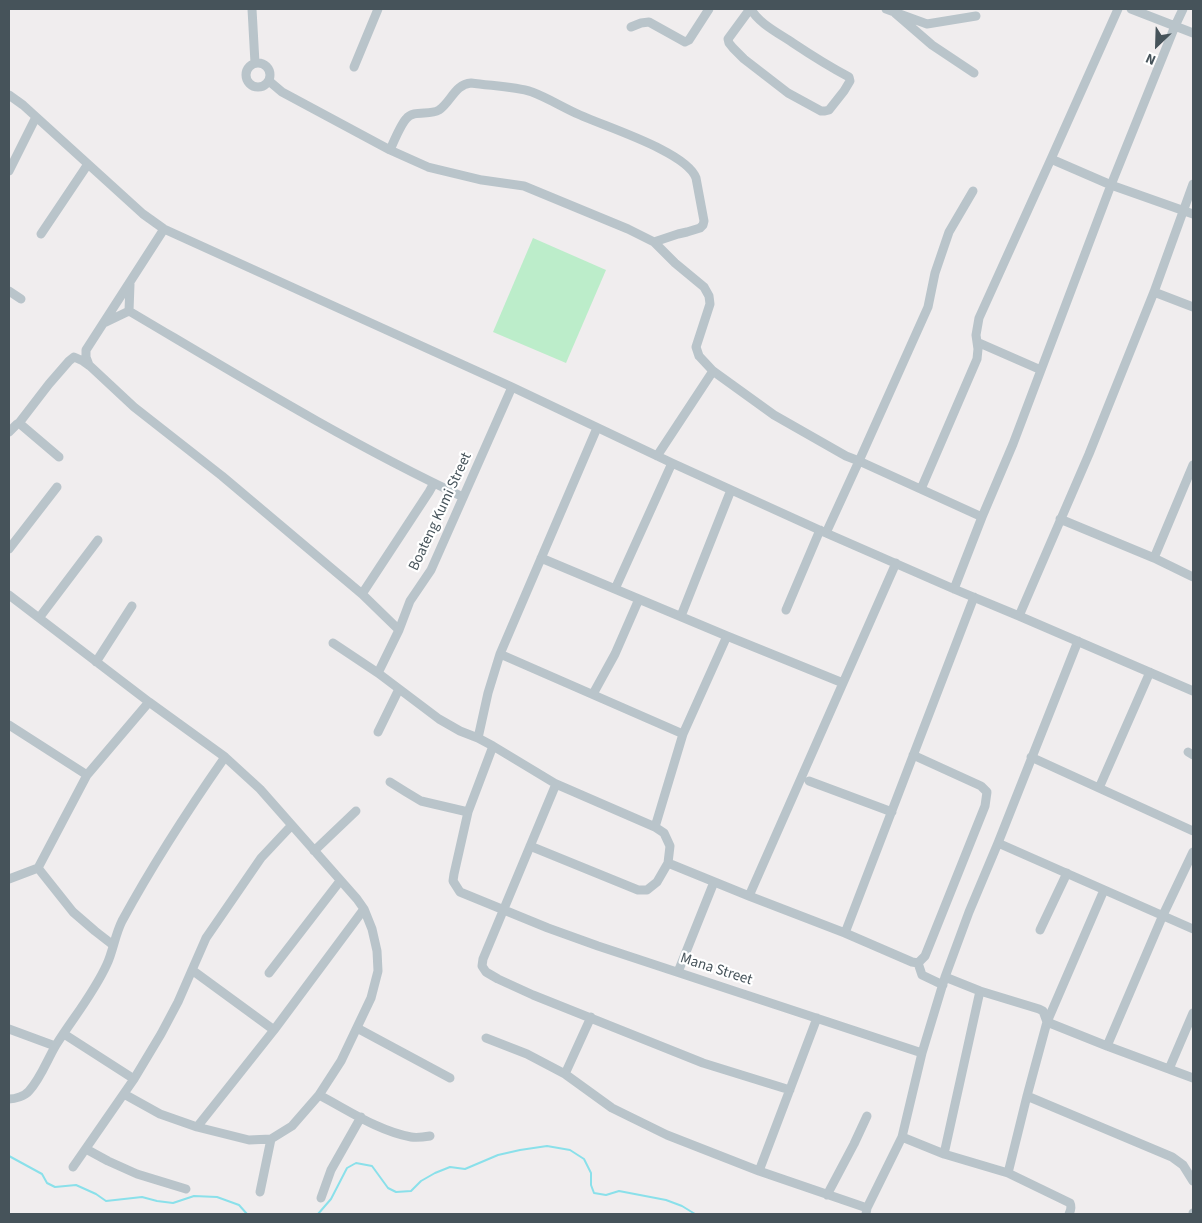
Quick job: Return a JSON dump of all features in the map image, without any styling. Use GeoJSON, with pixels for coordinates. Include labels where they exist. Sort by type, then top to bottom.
{"type":"FeatureCollection","features":[{"type":"Feature","properties":{"kind":"street"},"geometry":{"type":"LineString","coordinates":[[252,9],[255,63]]}},
{"type":"Feature","properties":{"kind":"street"},"geometry":{"type":"LineString","coordinates":[[354,67],[378,9]]}},
{"type":"Feature","properties":{"kind":"street"},"geometry":{"type":"LineString","coordinates":[[631,27],[649,22],[686,42],[709,9]]}},
{"type":"Feature","properties":{"kind":"street"},"geometry":{"type":"LineString","coordinates":[[751,9],[770,28],[832,69],[849,77],[850,81],[844,92],[829,110],[821,111],[788,93],[732,48],[728,39],[751,9]]}},
{"type":"Feature","properties":{"kind":"street"},"geometry":{"type":"LineString","coordinates":[[920,489],[977,359],[976,335],[979,318],[1118,9]]}},
{"type":"Feature","properties":{"kind":"street"},"geometry":{"type":"LineString","coordinates":[[1131,9],[1193,33]]}},
{"type":"Feature","properties":{"kind":"street"},"geometry":{"type":"LineString","coordinates":[[954,589],[1013,444],[1111,185],[1174,26],[1183,9]]}},
{"type":"Feature","properties":{"kind":"street"},"geometry":{"type":"LineString","coordinates":[[890,11],[927,24],[976,16]]}},
{"type":"Feature","properties":{"kind":"street"},"geometry":{"type":"LineString","coordinates":[[890,11],[932,45],[974,73]]}},
{"type":"Feature","properties":{"kind":"street"},"geometry":{"type":"LineString","coordinates":[[255,63],[262,64],[268,68],[270,74],[269,81],[264,86],[257,88],[248,83],[246,76],[247,69],[255,63]]}},
{"type":"Feature","properties":{"kind":"street"},"geometry":{"type":"LineString","coordinates":[[269,81],[282,92],[390,150],[428,167],[482,180],[524,186],[628,229],[654,242],[675,263],[704,287],[709,296],[710,304],[696,347],[700,356],[713,371],[774,414],[846,456],[982,517]]}},
{"type":"Feature","properties":{"kind":"street"},"geometry":{"type":"LineString","coordinates":[[390,150],[407,118],[416,113],[435,112],[442,108],[459,87],[465,84],[471,83],[532,92],[579,115],[651,144],[676,158],[694,172],[704,221],[703,225],[700,228],[654,242]]}},
{"type":"Feature","properties":{"kind":"street"},"geometry":{"type":"LineString","coordinates":[[9,95],[143,214],[164,229],[823,531],[1193,691]]}},
{"type":"Feature","properties":{"kind":"street"},"geometry":{"type":"LineString","coordinates":[[9,171],[36,117]]}},
{"type":"Feature","properties":{"kind":"street"},"geometry":{"type":"LineString","coordinates":[[1052,159],[1111,185],[1193,214]]}},
{"type":"Feature","properties":{"kind":"street"},"geometry":{"type":"LineString","coordinates":[[41,234],[88,164]]}},
{"type":"Feature","properties":{"kind":"street"},"geometry":{"type":"LineString","coordinates":[[1019,616],[1154,292],[1193,184]]}},
{"type":"Feature","properties":{"kind":"street"},"geometry":{"type":"LineString","coordinates":[[786,610],[823,531],[859,461],[928,307],[935,273],[949,232],[973,191]]}},
{"type":"Feature","properties":{"kind":"street"},"geometry":{"type":"LineString","coordinates":[[90,366],[86,357],[86,350],[164,229]]}},
{"type":"Feature","properties":{"kind":"street"},"geometry":{"type":"LineString","coordinates":[[129,311],[130,282]]}},
{"type":"Feature","properties":{"kind":"street"},"geometry":{"type":"LineString","coordinates":[[9,291],[21,299]]}},
{"type":"Feature","properties":{"kind":"street"},"geometry":{"type":"LineString","coordinates":[[1154,292],[1193,307]]}},
{"type":"Feature","properties":{"kind":"street"},"geometry":{"type":"LineString","coordinates":[[104,323],[129,311]]}},
{"type":"Feature","properties":{"kind":"street"},"geometry":{"type":"LineString","coordinates":[[129,311],[309,416],[464,497]]}},
{"type":"Feature","properties":{"kind":"street"},"geometry":{"type":"LineString","coordinates":[[977,342],[1041,370]]}},
{"type":"Feature","properties":{"kind":"street"},"geometry":{"type":"LineString","coordinates":[[9,432],[16,424],[20,423],[49,384],[74,357],[83,361],[134,407],[222,476],[362,594],[399,630]]}},
{"type":"Feature","properties":{"kind":"street"},"geometry":{"type":"LineString","coordinates":[[657,456],[713,371]]}},
{"type":"Feature","properties":{"kind":"street","name":"Boateng Kumi Street"},"geometry":{"type":"LineString","coordinates":[[378,673],[399,630],[410,601],[431,570],[512,387]]}},
{"type":"Feature","properties":{"kind":"street"},"geometry":{"type":"LineString","coordinates":[[20,423],[59,457]]}},
{"type":"Feature","properties":{"kind":"street"},"geometry":{"type":"LineString","coordinates":[[478,738],[488,693],[500,654],[597,428]]}},
{"type":"Feature","properties":{"kind":"street"},"geometry":{"type":"LineString","coordinates":[[615,588],[672,462]]}},
{"type":"Feature","properties":{"kind":"street"},"geometry":{"type":"LineString","coordinates":[[1154,558],[1193,466]]}},
{"type":"Feature","properties":{"kind":"street"},"geometry":{"type":"LineString","coordinates":[[362,594],[434,483]]}},
{"type":"Feature","properties":{"kind":"street"},"geometry":{"type":"LineString","coordinates":[[9,550],[57,487]]}},
{"type":"Feature","properties":{"kind":"street"},"geometry":{"type":"LineString","coordinates":[[681,616],[732,490]]}},
{"type":"Feature","properties":{"kind":"street"},"geometry":{"type":"LineString","coordinates":[[1060,520],[1154,558],[1193,577]]}},
{"type":"Feature","properties":{"kind":"street"},"geometry":{"type":"LineString","coordinates":[[39,618],[98,540]]}},
{"type":"Feature","properties":{"kind":"street"},"geometry":{"type":"LineString","coordinates":[[541,558],[843,683]]}},
{"type":"Feature","properties":{"kind":"street"},"geometry":{"type":"LineString","coordinates":[[749,896],[896,563]]}},
{"type":"Feature","properties":{"kind":"street"},"geometry":{"type":"LineString","coordinates":[[9,595],[149,702],[225,757],[260,789],[364,909],[374,936],[378,971],[371,998],[341,1061],[319,1095],[292,1126],[271,1139],[249,1140],[197,1127],[160,1114],[124,1094]]}},
{"type":"Feature","properties":{"kind":"street"},"geometry":{"type":"LineString","coordinates":[[845,933],[974,597]]}},
{"type":"Feature","properties":{"kind":"street"},"geometry":{"type":"LineString","coordinates":[[593,694],[615,654],[639,599]]}},
{"type":"Feature","properties":{"kind":"street"},"geometry":{"type":"LineString","coordinates":[[96,662],[132,606]]}},
{"type":"Feature","properties":{"kind":"street"},"geometry":{"type":"LineString","coordinates":[[655,827],[683,734],[727,636]]}},
{"type":"Feature","properties":{"kind":"street"},"geometry":{"type":"LineString","coordinates":[[486,1038],[527,1054],[565,1074],[612,1108],[667,1135],[866,1211],[902,1137],[922,1053],[944,981],[969,912],[1078,641]]}},
{"type":"Feature","properties":{"kind":"street"},"geometry":{"type":"LineString","coordinates":[[333,643],[378,673],[440,719],[460,731],[493,746],[556,784],[655,827],[664,833],[670,846],[668,863],[657,882],[647,890],[638,890],[530,846]]}},
{"type":"Feature","properties":{"kind":"street"},"geometry":{"type":"LineString","coordinates":[[500,654],[683,734]]}},
{"type":"Feature","properties":{"kind":"street"},"geometry":{"type":"LineString","coordinates":[[1099,788],[1150,672]]}},
{"type":"Feature","properties":{"kind":"street"},"geometry":{"type":"LineString","coordinates":[[378,732],[399,689]]}},
{"type":"Feature","properties":{"kind":"street"},"geometry":{"type":"LineString","coordinates":[[9,880],[38,868],[87,775],[149,702]]}},
{"type":"Feature","properties":{"kind":"street"},"geometry":{"type":"LineString","coordinates":[[9,725],[87,775]]}},
{"type":"Feature","properties":{"kind":"street","name":"Mana Street"},"geometry":{"type":"LineString","coordinates":[[493,746],[468,812],[453,881],[460,892],[598,946],[922,1053]]}},
{"type":"Feature","properties":{"kind":"street"},"geometry":{"type":"LineString","coordinates":[[914,755],[981,786],[986,792],[987,798],[925,956],[918,963]]}},
{"type":"Feature","properties":{"kind":"street"},"geometry":{"type":"LineString","coordinates":[[9,1099],[14,1099],[28,1092],[38,1078],[108,964],[121,923],[164,848],[225,757]]}},
{"type":"Feature","properties":{"kind":"street"},"geometry":{"type":"LineString","coordinates":[[1032,757],[1193,831]]}},
{"type":"Feature","properties":{"kind":"street"},"geometry":{"type":"LineString","coordinates":[[809,781],[892,812]]}},
{"type":"Feature","properties":{"kind":"street"},"geometry":{"type":"LineString","coordinates":[[390,782],[422,801],[468,812]]}},
{"type":"Feature","properties":{"kind":"street"},"geometry":{"type":"LineString","coordinates":[[556,784],[483,959],[482,966],[486,972],[533,995],[703,1063],[790,1090]]}},
{"type":"Feature","properties":{"kind":"street"},"geometry":{"type":"LineString","coordinates":[[314,851],[356,810]]}},
{"type":"Feature","properties":{"kind":"street"},"geometry":{"type":"LineString","coordinates":[[73,1167],[134,1079],[161,1034],[178,1002],[206,938],[261,858],[291,826]]}},
{"type":"Feature","properties":{"kind":"street"},"geometry":{"type":"LineString","coordinates":[[998,843],[1193,929]]}},
{"type":"Feature","properties":{"kind":"street"},"geometry":{"type":"LineString","coordinates":[[1107,1046],[1163,915],[1193,852]]}},
{"type":"Feature","properties":{"kind":"street"},"geometry":{"type":"LineString","coordinates":[[668,863],[918,963]]}},
{"type":"Feature","properties":{"kind":"street"},"geometry":{"type":"LineString","coordinates":[[38,868],[73,912],[113,945]]}},
{"type":"Feature","properties":{"kind":"street"},"geometry":{"type":"LineString","coordinates":[[1040,930],[1067,873]]}},
{"type":"Feature","properties":{"kind":"street"},"geometry":{"type":"LineString","coordinates":[[269,973],[340,881]]}},
{"type":"Feature","properties":{"kind":"street"},"geometry":{"type":"LineString","coordinates":[[678,972],[714,882]]}},
{"type":"Feature","properties":{"kind":"street"},"geometry":{"type":"LineString","coordinates":[[1008,1173],[1047,1022],[1104,890]]}},
{"type":"Feature","properties":{"kind":"street"},"geometry":{"type":"LineString","coordinates":[[197,1127],[274,1030],[364,909]]}},
{"type":"Feature","properties":{"kind":"street"},"geometry":{"type":"LineString","coordinates":[[918,963],[922,975],[1039,1009],[1043,1011],[1047,1022],[1193,1078]]}},
{"type":"Feature","properties":{"kind":"street"},"geometry":{"type":"LineString","coordinates":[[192,970],[274,1030]]}},
{"type":"Feature","properties":{"kind":"street"},"geometry":{"type":"LineString","coordinates":[[944,1154],[980,991]]}},
{"type":"Feature","properties":{"kind":"street"},"geometry":{"type":"LineString","coordinates":[[1170,1069],[1193,1013]]}},
{"type":"Feature","properties":{"kind":"street"},"geometry":{"type":"LineString","coordinates":[[565,1074],[591,1018]]}},
{"type":"Feature","properties":{"kind":"street"},"geometry":{"type":"LineString","coordinates":[[759,1171],[817,1018]]}},
{"type":"Feature","properties":{"kind":"street"},"geometry":{"type":"LineString","coordinates":[[357,1028],[450,1078]]}},
{"type":"Feature","properties":{"kind":"street"},"geometry":{"type":"LineString","coordinates":[[9,1029],[56,1046]]}},
{"type":"Feature","properties":{"kind":"street"},"geometry":{"type":"LineString","coordinates":[[64,1034],[134,1079]]}},
{"type":"Feature","properties":{"kind":"street"},"geometry":{"type":"LineString","coordinates":[[319,1095],[390,1132],[413,1137],[430,1136]]}},
{"type":"Feature","properties":{"kind":"street"},"geometry":{"type":"LineString","coordinates":[[1027,1096],[1172,1157],[1183,1165],[1193,1181]]}},
{"type":"Feature","properties":{"kind":"street"},"geometry":{"type":"LineString","coordinates":[[827,1195],[867,1116]]}},
{"type":"Feature","properties":{"kind":"street"},"geometry":{"type":"LineString","coordinates":[[321,1198],[331,1170],[361,1118]]}},
{"type":"Feature","properties":{"kind":"street"},"geometry":{"type":"LineString","coordinates":[[902,1137],[944,1154],[1008,1173],[1070,1202],[1071,1209],[1068,1214]]}},
{"type":"Feature","properties":{"kind":"street"},"geometry":{"type":"LineString","coordinates":[[260,1192],[271,1139]]}},
{"type":"Feature","properties":{"kind":"street"},"geometry":{"type":"LineString","coordinates":[[86,1149],[136,1174],[186,1189]]}},
{"type":"Feature","properties":{"kind":"green space"},"geometry":{"type":"Polygon","coordinates":[[[533,238],[606,270],[566,363],[493,332],[533,238]]]}},
{"type":"Feature","properties":{"kind":"waterway"},"geometry":{"type":"LineString","coordinates":[[318,1214],[331,1199],[347,1168],[356,1163],[372,1166],[388,1188],[396,1192],[411,1191],[421,1181],[450,1167],[465,1169],[498,1155],[547,1146],[570,1150],[584,1159],[591,1173],[591,1185],[594,1193],[606,1195],[619,1191],[666,1200],[682,1206],[695,1214]]}},
{"type":"Feature","properties":{"kind":"waterway"},"geometry":{"type":"LineString","coordinates":[[9,1156],[42,1174],[47,1183],[55,1187],[76,1185],[106,1201],[142,1197],[173,1203],[194,1196],[217,1197],[239,1205],[247,1214]]}}]}
